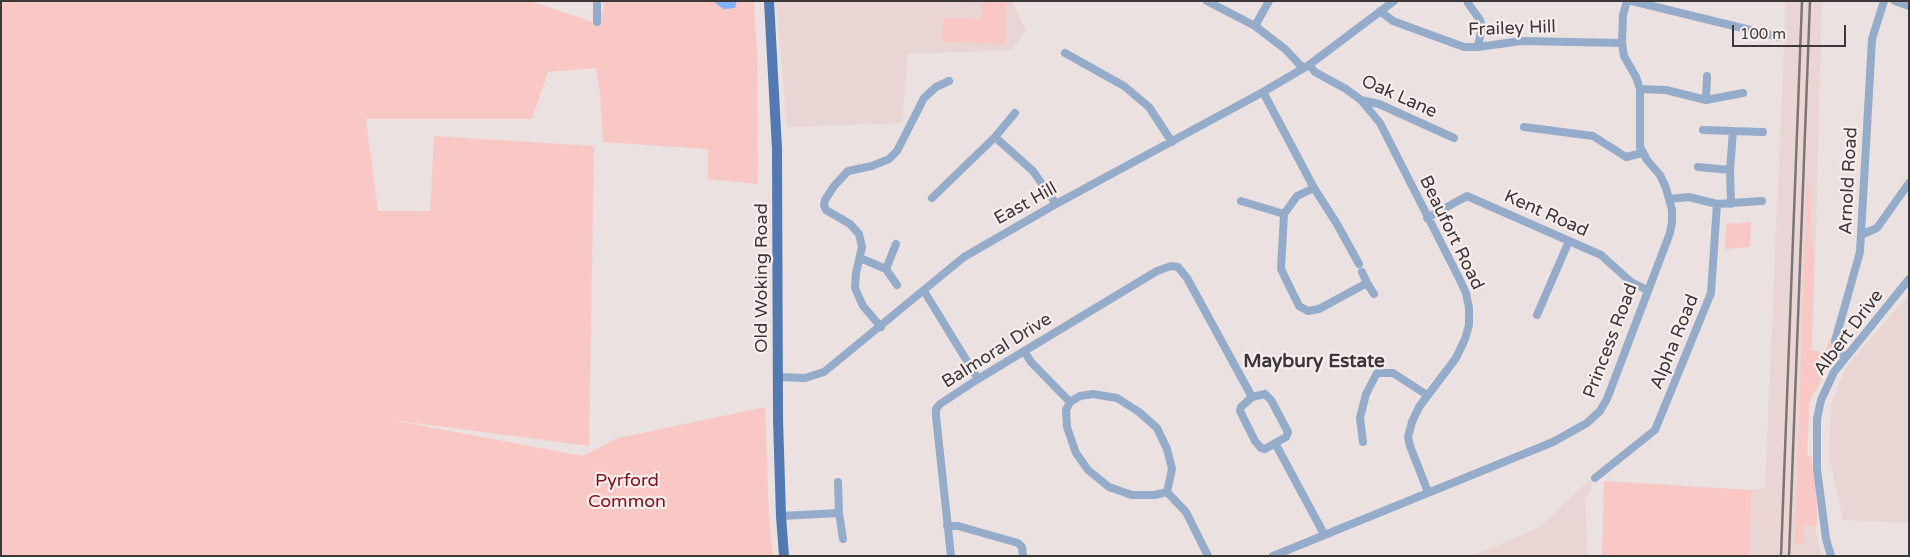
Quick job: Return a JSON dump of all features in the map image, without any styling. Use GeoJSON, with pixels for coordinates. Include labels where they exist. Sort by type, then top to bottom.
{"type":"FeatureCollection","features":[{"type":"Feature","properties":{"kind":"main road","name":"Old Woking Road"},"geometry":{"type":"LineString","coordinates":[[769,1],[777,149],[778,377],[781,516],[784,556]]}},
{"type":"Feature","properties":{"kind":"street"},"geometry":{"type":"LineString","coordinates":[[597,1],[598,22]]}},
{"type":"Feature","properties":{"kind":"street","name":"Oak Lane"},"geometry":{"type":"LineString","coordinates":[[1206,1],[1255,26],[1306,66],[1361,100],[1379,104],[1454,138]]}},
{"type":"Feature","properties":{"kind":"street"},"geometry":{"type":"LineString","coordinates":[[1255,26],[1269,1]]}},
{"type":"Feature","properties":{"kind":"street","name":"East Hill"},"geometry":{"type":"LineString","coordinates":[[778,377],[805,378],[824,372],[964,258],[1056,204],[1263,92],[1306,66],[1394,1]]}},
{"type":"Feature","properties":{"kind":"street"},"geometry":{"type":"LineString","coordinates":[[1524,127],[1594,136],[1626,156],[1642,153],[1639,139],[1640,90],[1636,76],[1624,56],[1622,43],[1623,15],[1627,1]]}},
{"type":"Feature","properties":{"kind":"street"},"geometry":{"type":"LineString","coordinates":[[1632,1],[1778,37]]}},
{"type":"Feature","properties":{"kind":"street","name":"Arnold Road"},"geometry":{"type":"LineString","coordinates":[[1845,358],[1836,348],[1835,341],[1856,271],[1861,235],[1872,39],[1884,1]]}},
{"type":"Feature","properties":{"kind":"street"},"geometry":{"type":"LineString","coordinates":[[1895,1],[1909,6]]}},
{"type":"Feature","properties":{"kind":"street"},"geometry":{"type":"LineString","coordinates":[[1468,3],[1482,26],[1478,48]]}},
{"type":"Feature","properties":{"kind":"street","name":"Frailey Hill"},"geometry":{"type":"LineString","coordinates":[[1380,11],[1393,21],[1464,47],[1478,48],[1521,40],[1622,43]]}},
{"type":"Feature","properties":{"kind":"street"},"geometry":{"type":"LineString","coordinates":[[1065,53],[1124,86],[1149,107],[1172,142]]}},
{"type":"Feature","properties":{"kind":"street"},"geometry":{"type":"LineString","coordinates":[[1706,100],[1707,76]]}},
{"type":"Feature","properties":{"kind":"street"},"geometry":{"type":"LineString","coordinates":[[881,326],[863,306],[855,288],[856,273],[862,247],[859,234],[850,224],[826,210],[824,206],[827,195],[841,176],[848,171],[872,166],[889,159],[896,151],[924,98],[936,87],[949,80]]}},
{"type":"Feature","properties":{"kind":"street"},"geometry":{"type":"LineString","coordinates":[[1640,90],[1666,90],[1706,100],[1743,93]]}},
{"type":"Feature","properties":{"kind":"street"},"geometry":{"type":"LineString","coordinates":[[1263,92],[1314,188],[1337,224],[1374,294]]}},
{"type":"Feature","properties":{"kind":"street","name":"Beaufort Road"},"geometry":{"type":"LineString","coordinates":[[1361,100],[1380,123],[1459,278],[1466,293],[1469,308],[1469,325],[1465,339],[1456,358],[1419,406],[1408,437],[1428,492]]}},
{"type":"Feature","properties":{"kind":"street"},"geometry":{"type":"LineString","coordinates":[[932,198],[995,137],[1015,113]]}},
{"type":"Feature","properties":{"kind":"street"},"geometry":{"type":"LineString","coordinates":[[1703,130],[1763,132]]}},
{"type":"Feature","properties":{"kind":"street"},"geometry":{"type":"LineString","coordinates":[[1731,204],[1732,131]]}},
{"type":"Feature","properties":{"kind":"street"},"geometry":{"type":"LineString","coordinates":[[995,137],[1034,171],[1056,204]]}},
{"type":"Feature","properties":{"kind":"street","name":"Princess Road"},"geometry":{"type":"LineString","coordinates":[[1273,556],[1553,442],[1587,423],[1600,411],[1670,233],[1672,210],[1669,199],[1660,175],[1642,153]]}},
{"type":"Feature","properties":{"kind":"street"},"geometry":{"type":"LineString","coordinates":[[1698,167],[1730,170]]}},
{"type":"Feature","properties":{"kind":"street"},"geometry":{"type":"LineString","coordinates":[[1861,235],[1877,228],[1909,183]]}},
{"type":"Feature","properties":{"kind":"street"},"geometry":{"type":"LineString","coordinates":[[1314,188],[1297,196],[1284,214],[1281,269],[1299,306],[1308,311],[1319,309],[1367,283]]}},
{"type":"Feature","properties":{"kind":"street","name":"Kent Road"},"geometry":{"type":"LineString","coordinates":[[1427,218],[1467,196],[1601,255],[1632,282],[1647,290]]}},
{"type":"Feature","properties":{"kind":"street"},"geometry":{"type":"LineString","coordinates":[[1669,199],[1690,197],[1717,204],[1762,201]]}},
{"type":"Feature","properties":{"kind":"street"},"geometry":{"type":"LineString","coordinates":[[1241,201],[1284,214]]}},
{"type":"Feature","properties":{"kind":"street","name":"Alpha Road"},"geometry":{"type":"LineString","coordinates":[[1595,478],[1655,430],[1711,293],[1717,204]]}},
{"type":"Feature","properties":{"kind":"street"},"geometry":{"type":"LineString","coordinates":[[1537,314],[1569,241]]}},
{"type":"Feature","properties":{"kind":"street"},"geometry":{"type":"LineString","coordinates":[[886,269],[896,244]]}},
{"type":"Feature","properties":{"kind":"street"},"geometry":{"type":"LineString","coordinates":[[860,258],[886,269],[896,285]]}},
{"type":"Feature","properties":{"kind":"street","name":"Balmoral Drive"},"geometry":{"type":"LineString","coordinates":[[951,556],[936,409],[940,404],[978,379],[1157,272],[1171,266],[1178,267],[1187,278],[1252,398]]}},
{"type":"Feature","properties":{"kind":"street","name":"Albert Drive"},"geometry":{"type":"LineString","coordinates":[[1831,556],[1826,539],[1817,468],[1817,418],[1824,391],[1845,358],[1909,279]]}},
{"type":"Feature","properties":{"kind":"street"},"geometry":{"type":"LineString","coordinates":[[924,291],[978,379]]}},
{"type":"Feature","properties":{"kind":"street"},"geometry":{"type":"LineString","coordinates":[[1024,351],[1031,362],[1070,402]]}},
{"type":"Feature","properties":{"kind":"street"},"geometry":{"type":"LineString","coordinates":[[1363,442],[1360,418],[1366,394],[1377,374],[1393,373],[1428,395]]}},
{"type":"Feature","properties":{"kind":"street"},"geometry":{"type":"LineString","coordinates":[[1093,394],[1118,398],[1139,412],[1157,428],[1167,449],[1172,469],[1167,492],[1154,495],[1132,495],[1109,487],[1088,470],[1076,453],[1067,427],[1066,410],[1070,402],[1080,396],[1093,394]]}},
{"type":"Feature","properties":{"kind":"street"},"geometry":{"type":"LineString","coordinates":[[1265,394],[1271,400],[1288,432],[1286,437],[1265,449],[1261,448],[1240,411],[1241,407],[1252,398],[1265,394]]}},
{"type":"Feature","properties":{"kind":"street"},"geometry":{"type":"LineString","coordinates":[[1275,443],[1324,534]]}},
{"type":"Feature","properties":{"kind":"street"},"geometry":{"type":"LineString","coordinates":[[838,482],[839,512],[843,540]]}},
{"type":"Feature","properties":{"kind":"street"},"geometry":{"type":"LineString","coordinates":[[1167,492],[1186,512],[1208,556]]}},
{"type":"Feature","properties":{"kind":"street"},"geometry":{"type":"LineString","coordinates":[[781,516],[839,512]]}},
{"type":"Feature","properties":{"kind":"street"},"geometry":{"type":"LineString","coordinates":[[947,526],[958,526],[1018,543],[1022,547],[1023,556]]}},
{"type":"Feature","properties":{"kind":"shaded area"},"geometry":{"type":"Polygon","coordinates":[[[776,1],[1011,1],[1026,30],[1011,50],[908,54],[902,123],[787,127],[776,1]]]}},
{"type":"Feature","properties":{"kind":"shaded area"},"geometry":{"type":"Polygon","coordinates":[[[1786,1],[1822,1],[1814,299],[1804,525],[1815,526],[1821,556],[1749,556],[1752,490],[1765,488],[1786,1]]]}},
{"type":"Feature","properties":{"kind":"shaded area"},"geometry":{"type":"Polygon","coordinates":[[[1909,294],[1909,523],[1843,520],[1829,455],[1831,404],[1846,367],[1909,294]]]}},
{"type":"Feature","properties":{"kind":"shaded area"},"geometry":{"type":"Polygon","coordinates":[[[1592,478],[1591,491],[1585,498],[1588,556],[1472,556],[1538,528],[1592,478]]]}},
{"type":"Feature","properties":{"kind":"green space","name":"Pyrford Common"},"geometry":{"type":"Polygon","coordinates":[[[1,1],[530,1],[592,22],[604,10],[603,1],[754,1],[757,56],[758,184],[708,179],[708,149],[603,142],[600,93],[596,68],[548,72],[532,119],[366,119],[378,211],[430,211],[434,136],[594,146],[589,446],[392,420],[583,456],[618,438],[765,407],[769,517],[773,556],[1,556],[1,1]]]}},
{"type":"Feature","properties":{"kind":"green space"},"geometry":{"type":"Polygon","coordinates":[[[918,1],[1011,1],[1012,3],[1005,5],[1005,44],[942,42],[943,18],[981,19],[981,3],[918,1]]]}},
{"type":"Feature","properties":{"kind":"green space"},"geometry":{"type":"Polygon","coordinates":[[[1807,177],[1811,197],[1810,240],[1814,249],[1811,350],[1825,353],[1830,337],[1832,359],[1809,403],[1807,456],[1811,456],[1817,502],[1817,526],[1804,526],[1804,542],[1795,543],[1807,177]]]}},
{"type":"Feature","properties":{"kind":"green space"},"geometry":{"type":"Polygon","coordinates":[[[1751,222],[1750,247],[1725,249],[1726,224],[1751,222]]]}},
{"type":"Feature","properties":{"kind":"green space"},"geometry":{"type":"Polygon","coordinates":[[[1604,481],[1752,490],[1749,556],[1602,556],[1604,481]]]}},
{"type":"Feature","properties":{"kind":"water"},"geometry":{"type":"Polygon","coordinates":[[[713,1],[737,1],[735,8],[723,9],[713,1]]]}},
{"type":"Feature","properties":{"kind":"railway"},"geometry":{"type":"LineString","coordinates":[[1781,556],[1802,1]]}},
{"type":"Feature","properties":{"kind":"railway"},"geometry":{"type":"LineString","coordinates":[[1789,556],[1810,1]]}},
{"type":"Feature","properties":{"kind":"district","name":"Maybury Estate"},"geometry":{"type":"Point","coordinates":[1314,362]}}]}
